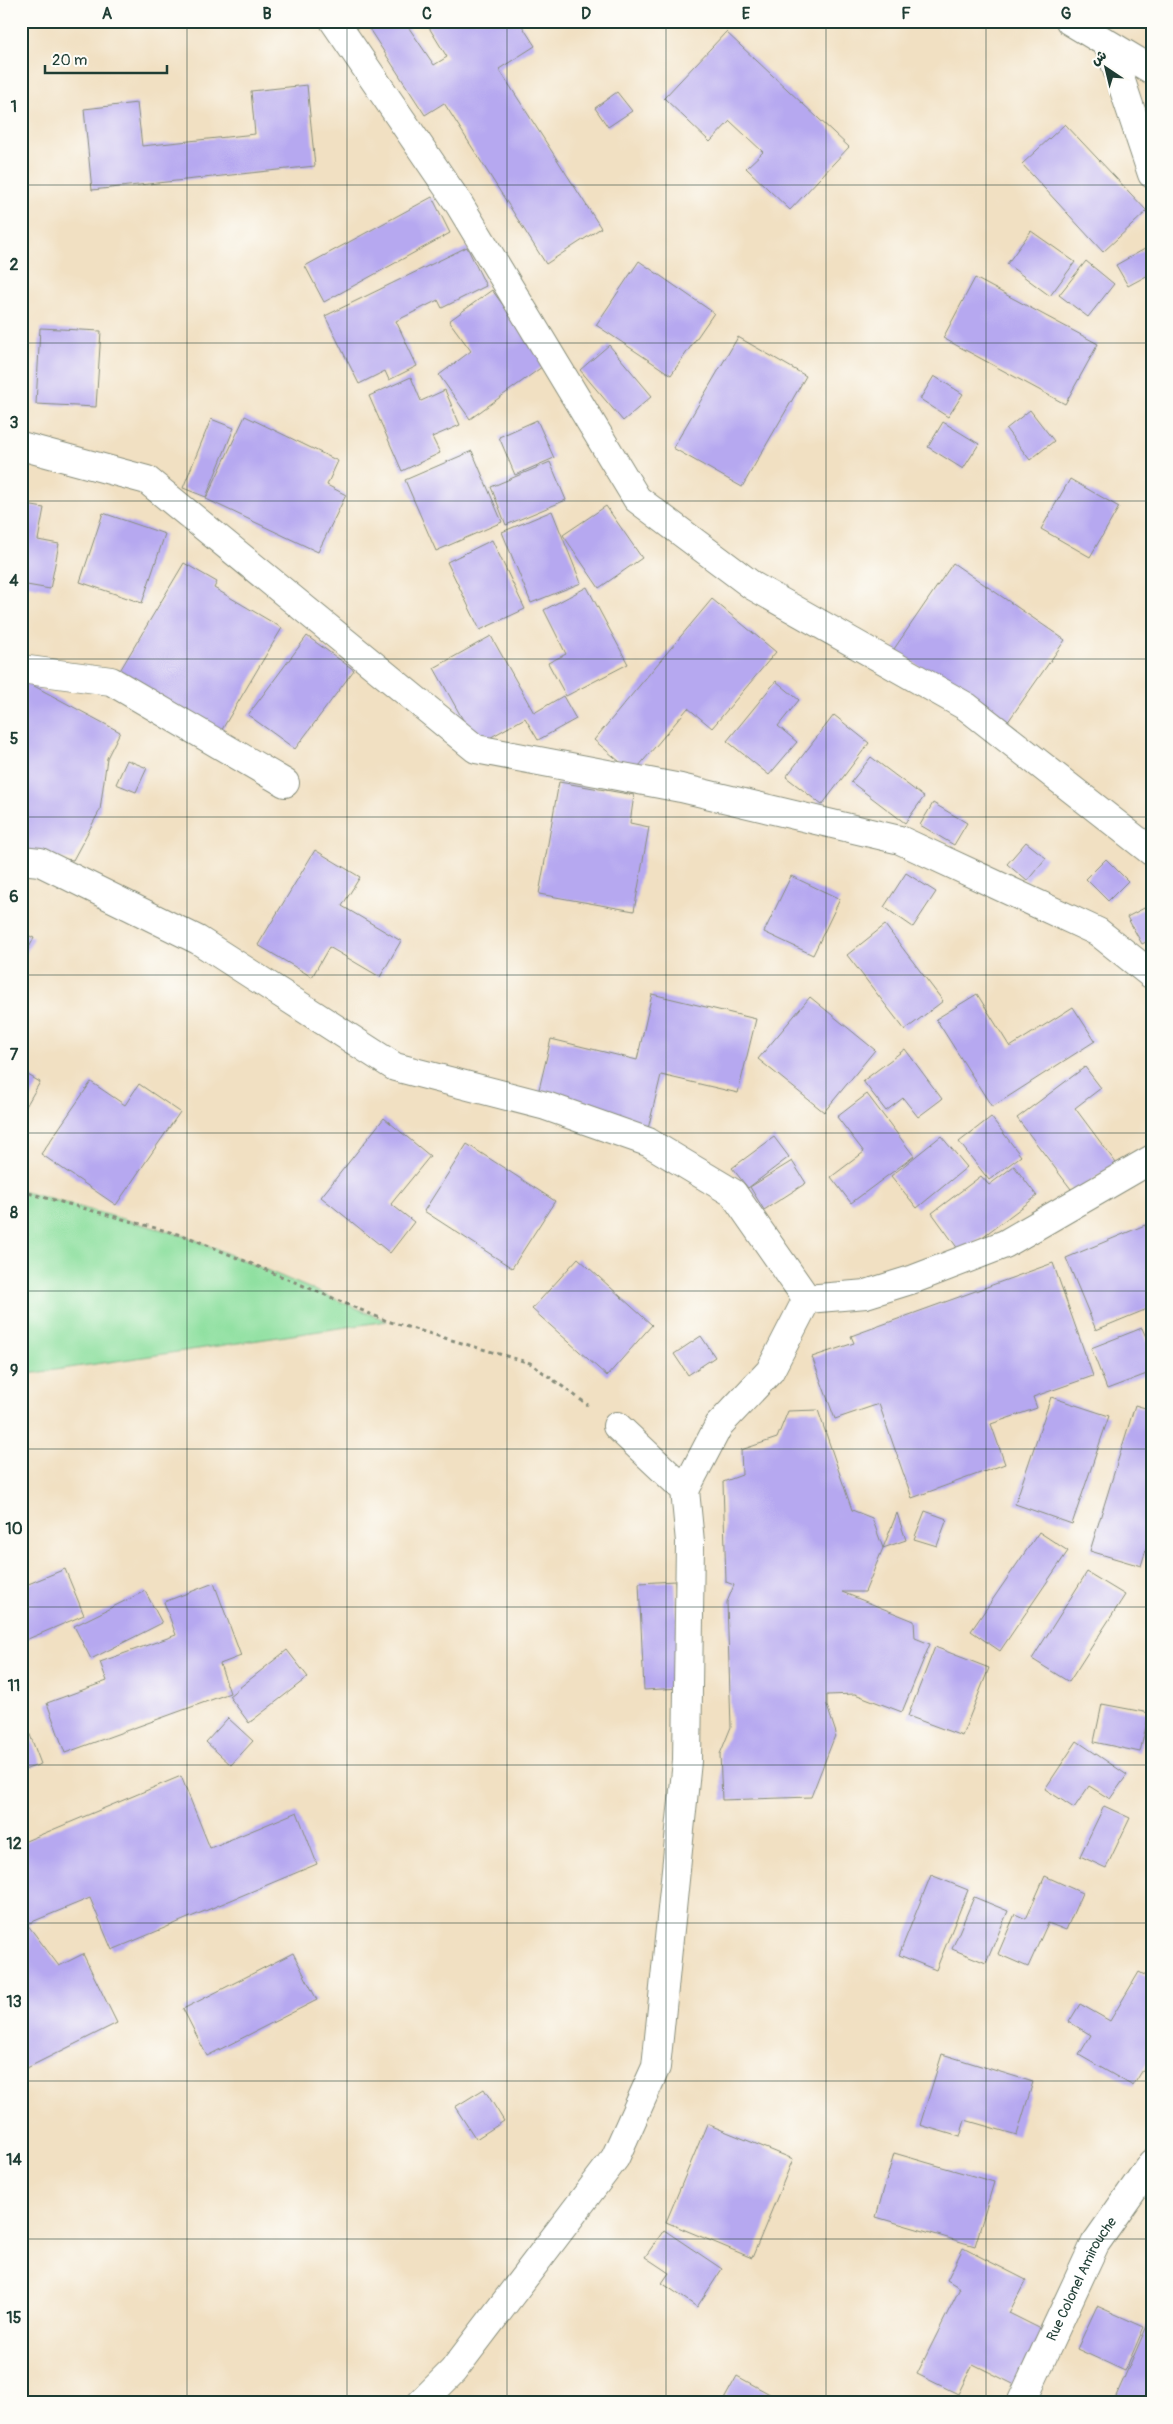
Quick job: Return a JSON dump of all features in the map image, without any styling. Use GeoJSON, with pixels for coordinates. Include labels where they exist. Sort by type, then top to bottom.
{"type":"FeatureCollection","features":[{"type":"Feature","properties":{"kind":"street"},"geometry":{"type":"LineString","coordinates":[[334,21],[459,204],[637,499],[753,586],[967,707],[1152,852]]}},
{"type":"Feature","properties":{"kind":"street"},"geometry":{"type":"LineString","coordinates":[[1070,21],[1152,70]]}},
{"type":"Feature","properties":{"kind":"street"},"geometry":{"type":"LineString","coordinates":[[1109,44],[1152,174]]}},
{"type":"Feature","properties":{"kind":"street"},"geometry":{"type":"LineString","coordinates":[[21,446],[147,480],[476,749],[681,788],[900,840],[1098,932],[1152,976]]}},
{"type":"Feature","properties":{"kind":"street"},"geometry":{"type":"LineString","coordinates":[[21,669],[111,681],[285,783]]}},
{"type":"Feature","properties":{"kind":"street"},"geometry":{"type":"LineString","coordinates":[[21,860],[40,862],[198,940],[395,1067],[546,1106],[648,1142],[733,1193],[807,1299]]}},
{"type":"Feature","properties":{"kind":"street"},"geometry":{"type":"LineString","coordinates":[[807,1299],[866,1294],[914,1279],[1005,1244],[1152,1159]]}},
{"type":"Feature","properties":{"kind":"street"},"geometry":{"type":"LineString","coordinates":[[421,2403],[453,2371],[615,2158],[656,2067],[687,1761],[690,1542],[685,1490],[719,1425],[770,1371],[807,1299]]}},
{"type":"Feature","properties":{"kind":"street"},"geometry":{"type":"LineString","coordinates":[[617,1426],[685,1490]]}},
{"type":"Feature","properties":{"kind":"street","name":"Rue Colonel Amirouche"},"geometry":{"type":"LineString","coordinates":[[1021,2403],[1095,2244],[1152,2163]]}},
{"type":"Feature","properties":{"kind":"path"},"geometry":{"type":"LineString","coordinates":[[21,1191],[188,1237],[387,1321],[530,1363],[617,1426]]}},
{"type":"Feature","properties":{"kind":"green space"},"geometry":{"type":"Polygon","coordinates":[[[21,1191],[188,1237],[387,1321],[21,1375],[21,1191]]]}},
{"type":"Feature","properties":{"kind":"building"},"geometry":{"type":"Polygon","coordinates":[[[364,21],[420,21],[409,28],[434,65],[447,57],[425,21],[519,21],[535,46],[499,69],[601,228],[546,264],[444,103],[425,115],[364,21]]]}},
{"type":"Feature","properties":{"kind":"building"},"geometry":{"type":"Polygon","coordinates":[[[726,32],[849,147],[790,210],[746,168],[763,152],[730,121],[710,142],[664,98],[726,32]]]}},
{"type":"Feature","properties":{"kind":"building"},"geometry":{"type":"Polygon","coordinates":[[[307,85],[315,166],[92,190],[84,109],[137,103],[142,146],[255,134],[251,91],[307,85]]]}},
{"type":"Feature","properties":{"kind":"building"},"geometry":{"type":"Polygon","coordinates":[[[617,92],[632,111],[608,127],[595,108],[617,92]]]}},
{"type":"Feature","properties":{"kind":"building"},"geometry":{"type":"Polygon","coordinates":[[[1065,124],[1147,211],[1103,252],[1022,164],[1065,124]]]}},
{"type":"Feature","properties":{"kind":"building"},"geometry":{"type":"Polygon","coordinates":[[[432,197],[450,233],[324,302],[305,266],[432,197]]]}},
{"type":"Feature","properties":{"kind":"building"},"geometry":{"type":"Polygon","coordinates":[[[1031,231],[1075,262],[1050,296],[1007,264],[1031,231]]]}},
{"type":"Feature","properties":{"kind":"building"},"geometry":{"type":"Polygon","coordinates":[[[1152,245],[1152,273],[1128,286],[1116,265],[1152,245]]]}},
{"type":"Feature","properties":{"kind":"building"},"geometry":{"type":"Polygon","coordinates":[[[467,247],[486,286],[442,308],[438,300],[396,321],[417,366],[389,380],[385,371],[359,384],[325,316],[467,247]]]}},
{"type":"Feature","properties":{"kind":"building"},"geometry":{"type":"Polygon","coordinates":[[[639,261],[714,313],[671,375],[596,325],[639,261]]]}},
{"type":"Feature","properties":{"kind":"building"},"geometry":{"type":"Polygon","coordinates":[[[1086,261],[1114,284],[1088,317],[1059,295],[1086,261]]]}},
{"type":"Feature","properties":{"kind":"building"},"geometry":{"type":"Polygon","coordinates":[[[975,278],[1098,344],[1065,404],[943,338],[975,278]]]}},
{"type":"Feature","properties":{"kind":"building"},"geometry":{"type":"Polygon","coordinates":[[[492,290],[546,364],[470,419],[439,375],[471,351],[449,321],[492,290]]]}},
{"type":"Feature","properties":{"kind":"building"},"geometry":{"type":"Polygon","coordinates":[[[40,328],[101,331],[96,407],[36,404],[40,328]]]}},
{"type":"Feature","properties":{"kind":"building"},"geometry":{"type":"Polygon","coordinates":[[[738,337],[806,376],[742,487],[673,448],[738,337]]]}},
{"type":"Feature","properties":{"kind":"building"},"geometry":{"type":"Polygon","coordinates":[[[609,345],[652,396],[623,421],[580,370],[609,345]]]}},
{"type":"Feature","properties":{"kind":"building"},"geometry":{"type":"Polygon","coordinates":[[[934,376],[963,394],[948,417],[920,399],[934,376]]]}},
{"type":"Feature","properties":{"kind":"building"},"geometry":{"type":"Polygon","coordinates":[[[411,377],[421,401],[445,390],[460,425],[432,437],[440,453],[402,471],[369,396],[411,377]]]}},
{"type":"Feature","properties":{"kind":"building"},"geometry":{"type":"Polygon","coordinates":[[[1030,410],[1054,441],[1030,460],[1006,429],[1030,410]]]}},
{"type":"Feature","properties":{"kind":"building"},"geometry":{"type":"Polygon","coordinates":[[[245,416],[338,461],[327,485],[346,495],[318,552],[206,499],[245,416]]]}},
{"type":"Feature","properties":{"kind":"building"},"geometry":{"type":"Polygon","coordinates":[[[211,419],[234,428],[206,497],[183,488],[211,419]]]}},
{"type":"Feature","properties":{"kind":"building"},"geometry":{"type":"Polygon","coordinates":[[[537,420],[554,458],[515,475],[499,437],[537,420]]]}},
{"type":"Feature","properties":{"kind":"building"},"geometry":{"type":"Polygon","coordinates":[[[943,422],[979,444],[963,469],[928,447],[943,422]]]}},
{"type":"Feature","properties":{"kind":"building"},"geometry":{"type":"Polygon","coordinates":[[[472,451],[502,522],[436,551],[405,480],[472,451]]]}},
{"type":"Feature","properties":{"kind":"building"},"geometry":{"type":"Polygon","coordinates":[[[550,462],[566,500],[506,525],[491,487],[550,462]]]}},
{"type":"Feature","properties":{"kind":"building"},"geometry":{"type":"Polygon","coordinates":[[[1070,479],[1119,507],[1090,557],[1041,529],[1070,479]]]}},
{"type":"Feature","properties":{"kind":"building"},"geometry":{"type":"Polygon","coordinates":[[[21,504],[44,508],[38,540],[59,544],[50,589],[21,584],[21,504]]]}},
{"type":"Feature","properties":{"kind":"building"},"geometry":{"type":"Polygon","coordinates":[[[606,506],[642,558],[599,588],[563,535],[606,506]]]}},
{"type":"Feature","properties":{"kind":"building"},"geometry":{"type":"Polygon","coordinates":[[[552,511],[581,583],[531,603],[502,532],[552,511]]]}},
{"type":"Feature","properties":{"kind":"building"},"geometry":{"type":"Polygon","coordinates":[[[103,513],[165,534],[142,603],[80,582],[103,513]]]}},
{"type":"Feature","properties":{"kind":"building"},"geometry":{"type":"Polygon","coordinates":[[[492,540],[525,609],[480,630],[447,562],[492,540]]]}},
{"type":"Feature","properties":{"kind":"building"},"geometry":{"type":"Polygon","coordinates":[[[184,563],[217,582],[214,588],[282,628],[217,738],[115,679],[184,563]]]}},
{"type":"Feature","properties":{"kind":"building"},"geometry":{"type":"Polygon","coordinates":[[[953,563],[1065,640],[1005,726],[894,649],[953,563]]]}},
{"type":"Feature","properties":{"kind":"building"},"geometry":{"type":"Polygon","coordinates":[[[587,587],[628,664],[566,696],[548,663],[566,654],[544,610],[587,587]]]}},
{"type":"Feature","properties":{"kind":"building"},"geometry":{"type":"Polygon","coordinates":[[[712,599],[776,652],[712,728],[688,708],[633,773],[594,740],[712,599]]]}},
{"type":"Feature","properties":{"kind":"building"},"geometry":{"type":"Polygon","coordinates":[[[307,636],[354,670],[295,749],[248,715],[307,636]]]}},
{"type":"Feature","properties":{"kind":"building"},"geometry":{"type":"Polygon","coordinates":[[[491,636],[534,713],[563,696],[576,719],[538,740],[525,718],[477,745],[434,668],[491,636]]]}},
{"type":"Feature","properties":{"kind":"building"},"geometry":{"type":"Polygon","coordinates":[[[21,679],[120,732],[107,758],[100,810],[73,860],[21,854],[21,679]]]}},
{"type":"Feature","properties":{"kind":"building"},"geometry":{"type":"Polygon","coordinates":[[[776,681],[799,700],[778,726],[797,742],[769,775],[727,741],[776,681]]]}},
{"type":"Feature","properties":{"kind":"building"},"geometry":{"type":"Polygon","coordinates":[[[834,715],[869,743],[822,805],[786,777],[834,715]]]}},
{"type":"Feature","properties":{"kind":"building"},"geometry":{"type":"Polygon","coordinates":[[[871,757],[924,797],[905,823],[851,782],[871,757]]]}},
{"type":"Feature","properties":{"kind":"building"},"geometry":{"type":"Polygon","coordinates":[[[127,760],[147,768],[136,792],[116,784],[127,760]]]}},
{"type":"Feature","properties":{"kind":"building"},"geometry":{"type":"Polygon","coordinates":[[[559,782],[634,795],[630,823],[649,827],[634,911],[539,894],[559,782]]]}},
{"type":"Feature","properties":{"kind":"building"},"geometry":{"type":"Polygon","coordinates":[[[933,803],[967,823],[954,845],[920,825],[933,803]]]}},
{"type":"Feature","properties":{"kind":"building"},"geometry":{"type":"Polygon","coordinates":[[[1026,842],[1046,858],[1027,881],[1007,864],[1026,842]]]}},
{"type":"Feature","properties":{"kind":"building"},"geometry":{"type":"Polygon","coordinates":[[[315,850],[360,877],[342,906],[401,941],[380,977],[329,947],[312,977],[258,945],[315,850]]]}},
{"type":"Feature","properties":{"kind":"building"},"geometry":{"type":"Polygon","coordinates":[[[1106,859],[1128,881],[1108,901],[1086,879],[1106,859]]]}},
{"type":"Feature","properties":{"kind":"building"},"geometry":{"type":"Polygon","coordinates":[[[906,873],[936,892],[913,927],[884,907],[906,873]]]}},
{"type":"Feature","properties":{"kind":"building"},"geometry":{"type":"Polygon","coordinates":[[[791,876],[840,899],[813,955],[764,932],[791,876]]]}},
{"type":"Feature","properties":{"kind":"building"},"geometry":{"type":"Polygon","coordinates":[[[1152,904],[1152,939],[1142,944],[1127,917],[1152,904]]]}},
{"type":"Feature","properties":{"kind":"building"},"geometry":{"type":"Polygon","coordinates":[[[885,925],[943,1001],[905,1030],[847,955],[885,925]]]}},
{"type":"Feature","properties":{"kind":"building"},"geometry":{"type":"Polygon","coordinates":[[[21,932],[34,938],[21,963],[21,932]]]}},
{"type":"Feature","properties":{"kind":"building"},"geometry":{"type":"Polygon","coordinates":[[[652,994],[756,1019],[738,1093],[661,1075],[648,1129],[536,1102],[551,1039],[637,1060],[652,994]]]}},
{"type":"Feature","properties":{"kind":"building"},"geometry":{"type":"Polygon","coordinates":[[[977,994],[1010,1047],[1073,1007],[1095,1041],[992,1107],[936,1019],[977,994]]]}},
{"type":"Feature","properties":{"kind":"building"},"geometry":{"type":"Polygon","coordinates":[[[810,997],[875,1050],[824,1112],[758,1059],[810,997]]]}},
{"type":"Feature","properties":{"kind":"building"},"geometry":{"type":"Polygon","coordinates":[[[905,1049],[942,1099],[918,1117],[903,1098],[886,1111],[863,1081],[905,1049]]]}},
{"type":"Feature","properties":{"kind":"building"},"geometry":{"type":"Polygon","coordinates":[[[1085,1067],[1101,1088],[1075,1108],[1116,1163],[1074,1193],[1017,1118],[1085,1067]]]}},
{"type":"Feature","properties":{"kind":"building"},"geometry":{"type":"Polygon","coordinates":[[[21,1071],[40,1082],[21,1115],[21,1071]]]}},
{"type":"Feature","properties":{"kind":"building"},"geometry":{"type":"Polygon","coordinates":[[[91,1082],[125,1105],[139,1084],[180,1112],[116,1205],[41,1154],[91,1082]]]}},
{"type":"Feature","properties":{"kind":"building"},"geometry":{"type":"Polygon","coordinates":[[[867,1094],[914,1156],[851,1203],[831,1177],[864,1152],[837,1117],[867,1094]]]}},
{"type":"Feature","properties":{"kind":"building"},"geometry":{"type":"Polygon","coordinates":[[[991,1117],[1021,1156],[989,1180],[959,1142],[991,1117]]]}},
{"type":"Feature","properties":{"kind":"building"},"geometry":{"type":"Polygon","coordinates":[[[384,1118],[430,1156],[391,1204],[414,1222],[390,1253],[321,1197],[384,1118]]]}},
{"type":"Feature","properties":{"kind":"building"},"geometry":{"type":"Polygon","coordinates":[[[941,1136],[967,1167],[917,1208],[891,1176],[941,1136]]]}},
{"type":"Feature","properties":{"kind":"building"},"geometry":{"type":"Polygon","coordinates":[[[774,1137],[789,1157],[748,1188],[732,1168],[774,1137]]]}},
{"type":"Feature","properties":{"kind":"building"},"geometry":{"type":"Polygon","coordinates":[[[467,1144],[555,1201],[512,1268],[424,1211],[467,1144]]]}},
{"type":"Feature","properties":{"kind":"building"},"geometry":{"type":"Polygon","coordinates":[[[792,1161],[806,1183],[764,1210],[750,1187],[792,1161]]]}},
{"type":"Feature","properties":{"kind":"building"},"geometry":{"type":"Polygon","coordinates":[[[1014,1166],[1037,1196],[961,1253],[932,1213],[981,1176],[989,1185],[1014,1166]]]}},
{"type":"Feature","properties":{"kind":"building"},"geometry":{"type":"Polygon","coordinates":[[[1145,1225],[1152,1242],[1152,1307],[1096,1330],[1066,1258],[1145,1225]]]}},
{"type":"Feature","properties":{"kind":"building"},"geometry":{"type":"Polygon","coordinates":[[[578,1258],[652,1325],[607,1376],[532,1309],[578,1258]]]}},
{"type":"Feature","properties":{"kind":"building"},"geometry":{"type":"Polygon","coordinates":[[[1053,1263],[1093,1376],[1033,1397],[1037,1408],[991,1424],[1005,1464],[912,1498],[879,1404],[835,1419],[812,1357],[854,1343],[851,1336],[1053,1263]]]}},
{"type":"Feature","properties":{"kind":"building"},"geometry":{"type":"Polygon","coordinates":[[[1142,1328],[1152,1351],[1152,1372],[1107,1389],[1091,1348],[1142,1328]]]}},
{"type":"Feature","properties":{"kind":"building"},"geometry":{"type":"Polygon","coordinates":[[[701,1336],[715,1357],[688,1375],[674,1354],[701,1336]]]}},
{"type":"Feature","properties":{"kind":"building"},"geometry":{"type":"Polygon","coordinates":[[[1051,1397],[1109,1416],[1072,1524],[1015,1504],[1051,1397]]]}},
{"type":"Feature","properties":{"kind":"building"},"geometry":{"type":"Polygon","coordinates":[[[1135,1405],[1152,1410],[1152,1530],[1141,1566],[1090,1551],[1135,1405]]]}},
{"type":"Feature","properties":{"kind":"building"},"geometry":{"type":"Polygon","coordinates":[[[818,1410],[852,1510],[872,1518],[883,1548],[865,1592],[842,1592],[914,1621],[915,1638],[930,1644],[902,1712],[855,1694],[827,1695],[827,1706],[836,1733],[811,1797],[722,1800],[720,1754],[731,1727],[727,1602],[734,1585],[726,1582],[723,1482],[742,1475],[741,1450],[777,1438],[788,1411],[818,1410]]]}},
{"type":"Feature","properties":{"kind":"building"},"geometry":{"type":"Polygon","coordinates":[[[925,1511],[947,1519],[937,1546],[914,1539],[925,1511]]]}},
{"type":"Feature","properties":{"kind":"building"},"geometry":{"type":"Polygon","coordinates":[[[897,1513],[906,1540],[883,1548],[897,1513]]]}},
{"type":"Feature","properties":{"kind":"building"},"geometry":{"type":"Polygon","coordinates":[[[1039,1532],[1068,1551],[1000,1651],[971,1631],[1039,1532]]]}},
{"type":"Feature","properties":{"kind":"building"},"geometry":{"type":"Polygon","coordinates":[[[65,1569],[84,1615],[21,1642],[21,1587],[65,1569]]]}},
{"type":"Feature","properties":{"kind":"building"},"geometry":{"type":"Polygon","coordinates":[[[1087,1572],[1125,1595],[1069,1682],[1032,1659],[1087,1572]]]}},
{"type":"Feature","properties":{"kind":"building"},"geometry":{"type":"Polygon","coordinates":[[[675,1581],[681,1688],[644,1690],[639,1583],[675,1581]]]}},
{"type":"Feature","properties":{"kind":"building"},"geometry":{"type":"Polygon","coordinates":[[[214,1583],[241,1656],[220,1664],[230,1693],[65,1753],[47,1703],[107,1681],[100,1662],[176,1635],[164,1602],[214,1583]]]}},
{"type":"Feature","properties":{"kind":"building"},"geometry":{"type":"Polygon","coordinates":[[[145,1591],[162,1623],[91,1659],[74,1626],[145,1591]]]}},
{"type":"Feature","properties":{"kind":"building"},"geometry":{"type":"Polygon","coordinates":[[[935,1647],[989,1668],[962,1736],[908,1716],[935,1647]]]}},
{"type":"Feature","properties":{"kind":"building"},"geometry":{"type":"Polygon","coordinates":[[[287,1650],[308,1677],[249,1723],[229,1696],[287,1650]]]}},
{"type":"Feature","properties":{"kind":"building"},"geometry":{"type":"Polygon","coordinates":[[[1102,1704],[1149,1713],[1140,1752],[1094,1742],[1102,1704]]]}},
{"type":"Feature","properties":{"kind":"building"},"geometry":{"type":"Polygon","coordinates":[[[21,1711],[41,1764],[21,1771],[21,1711]]]}},
{"type":"Feature","properties":{"kind":"building"},"geometry":{"type":"Polygon","coordinates":[[[228,1718],[253,1741],[231,1765],[206,1742],[228,1718]]]}},
{"type":"Feature","properties":{"kind":"building"},"geometry":{"type":"Polygon","coordinates":[[[1077,1741],[1127,1775],[1110,1799],[1089,1786],[1074,1808],[1045,1789],[1077,1741]]]}},
{"type":"Feature","properties":{"kind":"building"},"geometry":{"type":"Polygon","coordinates":[[[181,1776],[210,1848],[297,1812],[317,1864],[112,1950],[90,1898],[27,1924],[59,1966],[83,1954],[117,2023],[21,2071],[21,1843],[181,1776]]]}},
{"type":"Feature","properties":{"kind":"building"},"geometry":{"type":"Polygon","coordinates":[[[1104,1806],[1130,1818],[1106,1868],[1080,1856],[1104,1806]]]}},
{"type":"Feature","properties":{"kind":"building"},"geometry":{"type":"Polygon","coordinates":[[[931,1875],[968,1890],[936,1970],[899,1955],[931,1875]]]}},
{"type":"Feature","properties":{"kind":"building"},"geometry":{"type":"Polygon","coordinates":[[[1045,1876],[1082,1893],[1066,1930],[1048,1923],[1028,1967],[998,1954],[1015,1914],[1026,1919],[1045,1876]]]}},
{"type":"Feature","properties":{"kind":"building"},"geometry":{"type":"Polygon","coordinates":[[[974,1897],[1008,1911],[986,1963],[952,1949],[974,1897]]]}},
{"type":"Feature","properties":{"kind":"building"},"geometry":{"type":"Polygon","coordinates":[[[293,1953],[317,2000],[207,2056],[183,2009],[293,1953]]]}},
{"type":"Feature","properties":{"kind":"building"},"geometry":{"type":"Polygon","coordinates":[[[1139,1972],[1152,1979],[1152,2055],[1133,2086],[1079,2055],[1091,2035],[1069,2022],[1080,2004],[1110,2021],[1139,1972]]]}},
{"type":"Feature","properties":{"kind":"building"},"geometry":{"type":"Polygon","coordinates":[[[942,2054],[1033,2082],[1017,2135],[965,2120],[960,2137],[920,2125],[942,2054]]]}},
{"type":"Feature","properties":{"kind":"building"},"geometry":{"type":"Polygon","coordinates":[[[484,2089],[504,2121],[476,2139],[455,2107],[484,2089]]]}},
{"type":"Feature","properties":{"kind":"building"},"geometry":{"type":"Polygon","coordinates":[[[707,2124],[793,2159],[752,2258],[666,2222],[707,2124]]]}},
{"type":"Feature","properties":{"kind":"building"},"geometry":{"type":"Polygon","coordinates":[[[894,2153],[994,2182],[975,2246],[876,2217],[894,2153]]]}},
{"type":"Feature","properties":{"kind":"building"},"geometry":{"type":"Polygon","coordinates":[[[664,2230],[722,2269],[697,2307],[662,2283],[669,2273],[645,2257],[664,2230]]]}},
{"type":"Feature","properties":{"kind":"building"},"geometry":{"type":"Polygon","coordinates":[[[963,2248],[1026,2280],[1009,2313],[1045,2331],[1017,2386],[973,2364],[958,2394],[917,2374],[960,2288],[947,2280],[963,2248]]]}},
{"type":"Feature","properties":{"kind":"building"},"geometry":{"type":"Polygon","coordinates":[[[1097,2306],[1144,2327],[1125,2371],[1077,2349],[1097,2306]]]}},
{"type":"Feature","properties":{"kind":"building"},"geometry":{"type":"Polygon","coordinates":[[[1152,2315],[1152,2403],[1113,2403],[1139,2344],[1152,2315]]]}},
{"type":"Feature","properties":{"kind":"building"},"geometry":{"type":"Polygon","coordinates":[[[737,2376],[786,2403],[722,2403],[737,2376]]]}}]}
